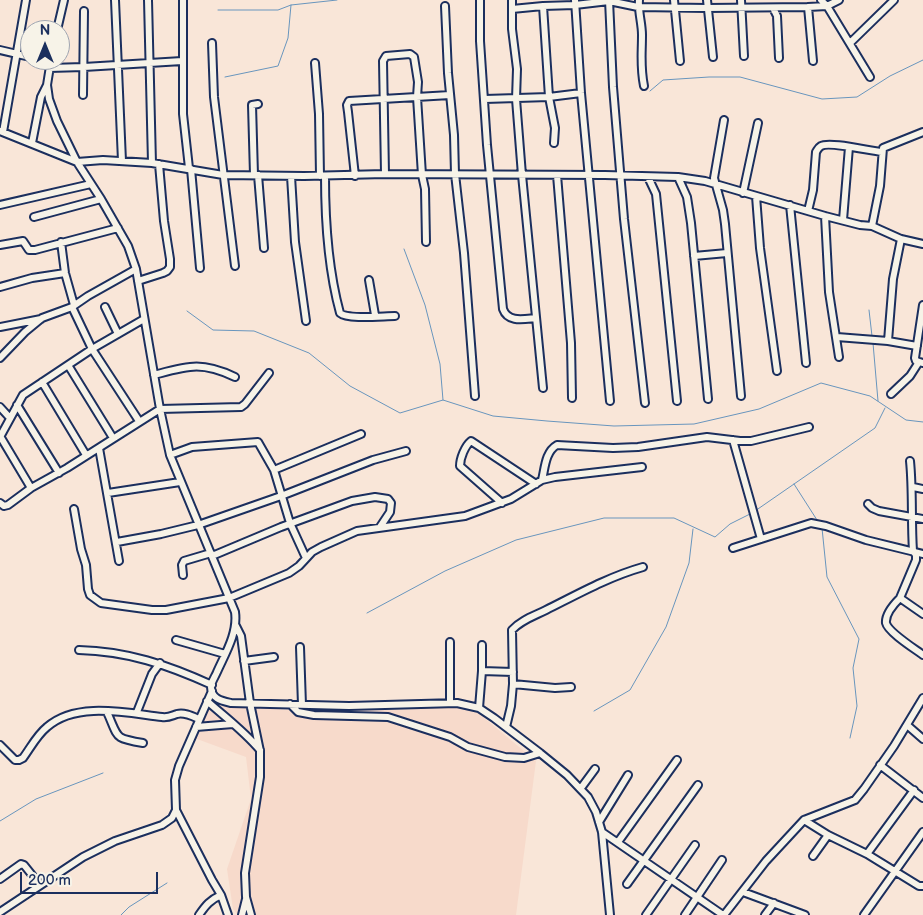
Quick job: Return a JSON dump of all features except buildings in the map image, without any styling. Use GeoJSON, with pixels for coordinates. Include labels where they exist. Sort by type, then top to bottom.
{"type":"FeatureCollection","features":[{"type":"Feature","properties":{"kind":"street"},"geometry":{"type":"LineString","coordinates":[[26,0],[8,110],[1,131],[77,162],[122,160],[156,163],[223,174],[291,176],[455,174],[678,178],[705,181],[824,216],[872,226],[901,239],[923,244]]}},
{"type":"Feature","properties":{"kind":"street"},"geometry":{"type":"LineString","coordinates":[[59,20],[64,0]]}},
{"type":"Feature","properties":{"kind":"street"},"geometry":{"type":"LineString","coordinates":[[115,0],[122,160]]}},
{"type":"Feature","properties":{"kind":"street"},"geometry":{"type":"LineString","coordinates":[[138,281],[167,271],[170,267],[150,102],[148,0]]}},
{"type":"Feature","properties":{"kind":"street"},"geometry":{"type":"LineString","coordinates":[[183,0],[183,114],[200,268]]}},
{"type":"Feature","properties":{"kind":"street"},"geometry":{"type":"LineString","coordinates":[[480,0],[480,41],[489,175],[503,309],[505,314],[512,319],[536,318]]}},
{"type":"Feature","properties":{"kind":"street"},"geometry":{"type":"LineString","coordinates":[[512,0],[512,29],[517,69],[516,98],[522,175],[543,388]]}},
{"type":"Feature","properties":{"kind":"street"},"geometry":{"type":"LineString","coordinates":[[512,9],[609,0],[639,3],[674,3],[707,8],[742,3],[773,8],[827,6],[839,0]]}},
{"type":"Feature","properties":{"kind":"street"},"geometry":{"type":"LineString","coordinates":[[609,0],[613,87],[624,219],[645,404]]}},
{"type":"Feature","properties":{"kind":"street"},"geometry":{"type":"LineString","coordinates":[[707,0],[712,58]]}},
{"type":"Feature","properties":{"kind":"street"},"geometry":{"type":"LineString","coordinates":[[821,0],[827,6],[870,77]]}},
{"type":"Feature","properties":{"kind":"street"},"geometry":{"type":"LineString","coordinates":[[850,43],[894,0]]}},
{"type":"Feature","properties":{"kind":"street"},"geometry":{"type":"LineString","coordinates":[[575,3],[580,93],[610,401]]}},
{"type":"Feature","properties":{"kind":"street"},"geometry":{"type":"LineString","coordinates":[[639,3],[644,86]]}},
{"type":"Feature","properties":{"kind":"street"},"geometry":{"type":"LineString","coordinates":[[674,3],[680,61]]}},
{"type":"Feature","properties":{"kind":"street"},"geometry":{"type":"LineString","coordinates":[[742,3],[744,56]]}},
{"type":"Feature","properties":{"kind":"street"},"geometry":{"type":"LineString","coordinates":[[445,6],[455,174],[466,269],[475,396]]}},
{"type":"Feature","properties":{"kind":"street"},"geometry":{"type":"LineString","coordinates":[[543,6],[549,97],[555,128],[554,143]]}},
{"type":"Feature","properties":{"kind":"street"},"geometry":{"type":"LineString","coordinates":[[808,7],[813,61]]}},
{"type":"Feature","properties":{"kind":"street"},"geometry":{"type":"LineString","coordinates":[[773,8],[777,16],[779,58]]}},
{"type":"Feature","properties":{"kind":"street"},"geometry":{"type":"LineString","coordinates":[[83,94],[84,11]]}},
{"type":"Feature","properties":{"kind":"street"},"geometry":{"type":"LineString","coordinates":[[212,43],[214,97],[235,266]]}},
{"type":"Feature","properties":{"kind":"street"},"geometry":{"type":"LineString","coordinates":[[0,50],[20,55]]}},
{"type":"Feature","properties":{"kind":"street"},"geometry":{"type":"LineString","coordinates":[[385,174],[383,61],[390,54],[413,55],[418,82],[417,97],[422,175],[425,189],[426,242]]}},
{"type":"Feature","properties":{"kind":"street"},"geometry":{"type":"LineString","coordinates":[[70,67],[182,61]]}},
{"type":"Feature","properties":{"kind":"street"},"geometry":{"type":"LineString","coordinates":[[315,63],[322,176],[332,270],[340,313],[348,316],[395,316]]}},
{"type":"Feature","properties":{"kind":"street"},"geometry":{"type":"LineString","coordinates":[[32,143],[41,97],[47,85],[49,70]]}},
{"type":"Feature","properties":{"kind":"street"},"geometry":{"type":"LineString","coordinates":[[47,85],[53,110],[77,162],[130,250],[136,269],[160,409],[170,455],[230,598],[241,636],[250,703],[260,751],[260,777],[245,873],[246,897],[251,915]]}},
{"type":"Feature","properties":{"kind":"street"},"geometry":{"type":"LineString","coordinates":[[485,99],[549,97],[580,93]]}},
{"type":"Feature","properties":{"kind":"street"},"geometry":{"type":"LineString","coordinates":[[355,176],[348,103],[352,100],[383,100],[450,95]]}},
{"type":"Feature","properties":{"kind":"street"},"geometry":{"type":"LineString","coordinates":[[258,104],[252,105],[256,175],[264,248]]}},
{"type":"Feature","properties":{"kind":"street"},"geometry":{"type":"LineString","coordinates":[[724,120],[714,185],[723,210],[741,396]]}},
{"type":"Feature","properties":{"kind":"street"},"geometry":{"type":"LineString","coordinates":[[743,193],[758,123]]}},
{"type":"Feature","properties":{"kind":"street"},"geometry":{"type":"LineString","coordinates":[[872,226],[880,186],[883,148],[923,132]]}},
{"type":"Feature","properties":{"kind":"street"},"geometry":{"type":"LineString","coordinates":[[808,211],[813,190],[816,152],[822,145],[830,144],[882,152]]}},
{"type":"Feature","properties":{"kind":"street"},"geometry":{"type":"LineString","coordinates":[[843,220],[849,147]]}},
{"type":"Feature","properties":{"kind":"street"},"geometry":{"type":"LineString","coordinates":[[557,175],[571,343],[572,398]]}},
{"type":"Feature","properties":{"kind":"street"},"geometry":{"type":"LineString","coordinates":[[291,176],[295,242],[306,321]]}},
{"type":"Feature","properties":{"kind":"street"},"geometry":{"type":"LineString","coordinates":[[648,177],[656,194],[677,401]]}},
{"type":"Feature","properties":{"kind":"street"},"geometry":{"type":"LineString","coordinates":[[678,178],[687,197],[708,399]]}},
{"type":"Feature","properties":{"kind":"street"},"geometry":{"type":"LineString","coordinates":[[0,205],[91,184]]}},
{"type":"Feature","properties":{"kind":"street"},"geometry":{"type":"LineString","coordinates":[[756,196],[760,248],[777,371]]}},
{"type":"Feature","properties":{"kind":"street"},"geometry":{"type":"LineString","coordinates":[[34,217],[101,199]]}},
{"type":"Feature","properties":{"kind":"street"},"geometry":{"type":"LineString","coordinates":[[790,205],[806,362]]}},
{"type":"Feature","properties":{"kind":"street"},"geometry":{"type":"LineString","coordinates":[[824,216],[829,292],[839,357]]}},
{"type":"Feature","properties":{"kind":"street"},"geometry":{"type":"LineString","coordinates":[[0,245],[23,241],[29,250],[32,251],[118,228]]}},
{"type":"Feature","properties":{"kind":"street"},"geometry":{"type":"LineString","coordinates":[[888,341],[893,279],[901,239]]}},
{"type":"Feature","properties":{"kind":"street"},"geometry":{"type":"LineString","coordinates":[[61,242],[73,306],[92,349],[139,422]]}},
{"type":"Feature","properties":{"kind":"street"},"geometry":{"type":"LineString","coordinates":[[694,256],[727,253]]}},
{"type":"Feature","properties":{"kind":"street"},"geometry":{"type":"LineString","coordinates":[[0,327],[42,318],[73,306],[136,269]]}},
{"type":"Feature","properties":{"kind":"street"},"geometry":{"type":"LineString","coordinates":[[0,287],[32,278],[66,273]]}},
{"type":"Feature","properties":{"kind":"street"},"geometry":{"type":"LineString","coordinates":[[368,280],[375,316]]}},
{"type":"Feature","properties":{"kind":"street"},"geometry":{"type":"LineString","coordinates":[[891,394],[910,376],[921,362],[915,360],[923,305]]}},
{"type":"Feature","properties":{"kind":"street"},"geometry":{"type":"LineString","coordinates":[[105,307],[118,334]]}},
{"type":"Feature","properties":{"kind":"street"},"geometry":{"type":"LineString","coordinates":[[0,358],[25,332],[42,318]]}},
{"type":"Feature","properties":{"kind":"street"},"geometry":{"type":"LineString","coordinates":[[31,488],[0,437],[23,395],[92,349],[144,319]]}},
{"type":"Feature","properties":{"kind":"street"},"geometry":{"type":"LineString","coordinates":[[837,338],[888,341],[916,346]]}},
{"type":"Feature","properties":{"kind":"street"},"geometry":{"type":"LineString","coordinates":[[68,365],[112,438]]}},
{"type":"Feature","properties":{"kind":"street"},"geometry":{"type":"LineString","coordinates":[[154,375],[183,367],[199,366],[215,368],[235,377]]}},
{"type":"Feature","properties":{"kind":"street"},"geometry":{"type":"LineString","coordinates":[[0,503],[4,506],[8,505],[31,488],[59,473],[160,409],[241,407],[269,373]]}},
{"type":"Feature","properties":{"kind":"street"},"geometry":{"type":"LineString","coordinates":[[42,382],[86,456]]}},
{"type":"Feature","properties":{"kind":"street"},"geometry":{"type":"LineString","coordinates":[[17,405],[59,473]]}},
{"type":"Feature","properties":{"kind":"street"},"geometry":{"type":"LineString","coordinates":[[0,407],[10,418]]}},
{"type":"Feature","properties":{"kind":"street"},"geometry":{"type":"LineString","coordinates":[[539,482],[548,453],[557,445],[614,448],[638,447],[707,437],[751,441],[809,427]]}},
{"type":"Feature","properties":{"kind":"street"},"geometry":{"type":"LineString","coordinates":[[274,470],[361,434]]}},
{"type":"Feature","properties":{"kind":"street"},"geometry":{"type":"LineString","coordinates":[[733,440],[761,539]]}},
{"type":"Feature","properties":{"kind":"street"},"geometry":{"type":"LineString","coordinates":[[502,503],[460,466],[468,443],[471,441],[539,482]]}},
{"type":"Feature","properties":{"kind":"street"},"geometry":{"type":"LineString","coordinates":[[170,455],[192,447],[258,442],[274,470],[290,523],[306,558]]}},
{"type":"Feature","properties":{"kind":"street"},"geometry":{"type":"LineString","coordinates":[[99,448],[119,561]]}},
{"type":"Feature","properties":{"kind":"street"},"geometry":{"type":"LineString","coordinates":[[117,542],[198,525],[281,496],[373,460],[406,451]]}},
{"type":"Feature","properties":{"kind":"street"},"geometry":{"type":"LineString","coordinates":[[910,461],[913,487],[911,517],[913,551],[916,555],[916,560],[900,598],[887,616],[886,622],[889,629],[923,655]]}},
{"type":"Feature","properties":{"kind":"street"},"geometry":{"type":"LineString","coordinates":[[74,509],[81,549],[86,565],[90,595],[101,603],[166,610],[230,598],[289,573],[321,546],[357,531],[465,516],[502,503],[539,482],[568,474],[642,467]]}},
{"type":"Feature","properties":{"kind":"street"},"geometry":{"type":"LineString","coordinates":[[108,493],[180,482]]}},
{"type":"Feature","properties":{"kind":"street"},"geometry":{"type":"LineString","coordinates":[[913,487],[923,489]]}},
{"type":"Feature","properties":{"kind":"street"},"geometry":{"type":"LineString","coordinates":[[183,575],[182,562],[212,555],[290,523],[352,501],[375,497],[388,499],[391,503],[390,512],[380,527]]}},
{"type":"Feature","properties":{"kind":"street"},"geometry":{"type":"LineString","coordinates":[[868,504],[879,511],[923,519]]}},
{"type":"Feature","properties":{"kind":"street"},"geometry":{"type":"LineString","coordinates":[[733,548],[812,524],[834,528],[866,540],[923,554]]}},
{"type":"Feature","properties":{"kind":"street"},"geometry":{"type":"LineString","coordinates":[[506,727],[511,706],[513,672],[511,635],[515,626],[595,584],[643,567]]}},
{"type":"Feature","properties":{"kind":"street"},"geometry":{"type":"LineString","coordinates":[[900,598],[923,614]]}},
{"type":"Feature","properties":{"kind":"street"},"geometry":{"type":"LineString","coordinates":[[228,915],[221,895],[207,872],[176,810],[175,780],[236,624]]}},
{"type":"Feature","properties":{"kind":"street"},"geometry":{"type":"LineString","coordinates":[[176,640],[225,654]]}},
{"type":"Feature","properties":{"kind":"street"},"geometry":{"type":"LineString","coordinates":[[450,642],[450,703]]}},
{"type":"Feature","properties":{"kind":"street"},"geometry":{"type":"LineString","coordinates":[[479,708],[482,645]]}},
{"type":"Feature","properties":{"kind":"street"},"geometry":{"type":"LineString","coordinates":[[300,647],[302,705]]}},
{"type":"Feature","properties":{"kind":"street"},"geometry":{"type":"LineString","coordinates":[[79,650],[100,650],[160,663],[212,688],[219,701],[231,703],[349,706],[450,703],[479,708],[540,753],[581,788],[594,807],[602,832],[610,915]]}},
{"type":"Feature","properties":{"kind":"street"},"geometry":{"type":"LineString","coordinates":[[244,661],[274,657]]}},
{"type":"Feature","properties":{"kind":"street"},"geometry":{"type":"LineString","coordinates":[[137,712],[152,674],[160,663]]}},
{"type":"Feature","properties":{"kind":"street"},"geometry":{"type":"LineString","coordinates":[[482,671],[513,672]]}},
{"type":"Feature","properties":{"kind":"street"},"geometry":{"type":"LineString","coordinates":[[512,684],[555,688],[571,687]]}},
{"type":"Feature","properties":{"kind":"street"},"geometry":{"type":"LineString","coordinates":[[602,832],[723,915],[766,861],[804,820],[855,800],[923,698]]}},
{"type":"Feature","properties":{"kind":"street"},"geometry":{"type":"LineString","coordinates":[[207,701],[245,733],[260,751]]}},
{"type":"Feature","properties":{"kind":"street"},"geometry":{"type":"LineString","coordinates":[[290,704],[298,712],[388,717],[450,737],[468,747],[504,757],[524,758],[540,753]]}},
{"type":"Feature","properties":{"kind":"street"},"geometry":{"type":"LineString","coordinates":[[107,712],[117,735],[122,739],[143,743]]}},
{"type":"Feature","properties":{"kind":"street"},"geometry":{"type":"LineString","coordinates":[[0,746],[14,760],[24,758],[40,734],[56,720],[74,713],[137,712],[164,718],[184,714],[199,719]]}},
{"type":"Feature","properties":{"kind":"street"},"geometry":{"type":"LineString","coordinates":[[196,727],[232,724]]}},
{"type":"Feature","properties":{"kind":"street"},"geometry":{"type":"LineString","coordinates":[[906,726],[923,739]]}},
{"type":"Feature","properties":{"kind":"street"},"geometry":{"type":"LineString","coordinates":[[618,842],[677,760]]}},
{"type":"Feature","properties":{"kind":"street"},"geometry":{"type":"LineString","coordinates":[[880,765],[923,798]]}},
{"type":"Feature","properties":{"kind":"street"},"geometry":{"type":"LineString","coordinates":[[581,788],[595,769]]}},
{"type":"Feature","properties":{"kind":"street"},"geometry":{"type":"LineString","coordinates":[[599,822],[628,774]]}},
{"type":"Feature","properties":{"kind":"street"},"geometry":{"type":"LineString","coordinates":[[628,884],[698,785]]}},
{"type":"Feature","properties":{"kind":"street"},"geometry":{"type":"LineString","coordinates":[[867,854],[914,790]]}},
{"type":"Feature","properties":{"kind":"street"},"geometry":{"type":"LineString","coordinates":[[0,912],[103,846],[162,825],[172,818],[176,810]]}},
{"type":"Feature","properties":{"kind":"street"},"geometry":{"type":"LineString","coordinates":[[804,820],[828,835],[867,854],[919,886],[923,886]]}},
{"type":"Feature","properties":{"kind":"street"},"geometry":{"type":"LineString","coordinates":[[864,915],[923,832]]}},
{"type":"Feature","properties":{"kind":"street"},"geometry":{"type":"LineString","coordinates":[[813,856],[828,835]]}},
{"type":"Feature","properties":{"kind":"street"},"geometry":{"type":"LineString","coordinates":[[646,915],[695,844]]}},
{"type":"Feature","properties":{"kind":"street"},"geometry":{"type":"LineString","coordinates":[[685,915],[722,860]]}},
{"type":"Feature","properties":{"kind":"street"},"geometry":{"type":"LineString","coordinates":[[0,879],[21,864],[24,865],[40,885]]}},
{"type":"Feature","properties":{"kind":"street"},"geometry":{"type":"LineString","coordinates":[[743,892],[804,915]]}},
{"type":"Feature","properties":{"kind":"street"},"geometry":{"type":"LineString","coordinates":[[199,915],[204,906],[221,895]]}},
{"type":"Feature","properties":{"kind":"street"},"geometry":{"type":"LineString","coordinates":[[242,915],[246,897]]}},
{"type":"Feature","properties":{"kind":"street"},"geometry":{"type":"LineString","coordinates":[[765,915],[774,903]]}},
{"type":"Feature","properties":{"kind":"shaded area"},"geometry":{"type":"Polygon","coordinates":[[[211,699],[226,706],[325,712],[455,706],[477,712],[536,761],[516,915],[238,915],[233,909],[227,869],[251,799],[246,757],[197,739],[211,699]]]}},
{"type":"Feature","properties":{"kind":"waterway"},"geometry":{"type":"LineString","coordinates":[[218,10],[278,10],[291,5],[337,0]]}},
{"type":"Feature","properties":{"kind":"waterway"},"geometry":{"type":"LineString","coordinates":[[225,77],[278,66],[288,38],[291,5]]}},
{"type":"Feature","properties":{"kind":"waterway"},"geometry":{"type":"LineString","coordinates":[[650,91],[663,80],[740,77],[822,99],[857,97],[890,76],[923,60]]}},
{"type":"Feature","properties":{"kind":"waterway"},"geometry":{"type":"LineString","coordinates":[[404,249],[425,305],[440,364],[443,400]]}},
{"type":"Feature","properties":{"kind":"waterway"},"geometry":{"type":"LineString","coordinates":[[869,310],[872,336]]}},
{"type":"Feature","properties":{"kind":"waterway"},"geometry":{"type":"LineString","coordinates":[[187,311],[213,330],[254,331],[309,353],[350,386],[400,413],[443,400],[493,416],[614,426],[694,424],[759,409],[821,383],[870,396],[906,420],[923,422]]}},
{"type":"Feature","properties":{"kind":"waterway"},"geometry":{"type":"LineString","coordinates":[[873,343],[878,401]]}},
{"type":"Feature","properties":{"kind":"waterway"},"geometry":{"type":"LineString","coordinates":[[755,511],[875,428],[885,408]]}},
{"type":"Feature","properties":{"kind":"waterway"},"geometry":{"type":"LineString","coordinates":[[794,484],[817,520]]}},
{"type":"Feature","properties":{"kind":"waterway"},"geometry":{"type":"LineString","coordinates":[[367,613],[445,571],[516,540],[604,518],[674,518],[715,537],[730,524],[752,513]]}},
{"type":"Feature","properties":{"kind":"waterway"},"geometry":{"type":"LineString","coordinates":[[822,528],[827,577],[859,639],[853,668],[857,706],[850,738]]}},
{"type":"Feature","properties":{"kind":"waterway"},"geometry":{"type":"LineString","coordinates":[[594,711],[630,690],[666,627],[689,563],[693,529]]}},
{"type":"Feature","properties":{"kind":"waterway"},"geometry":{"type":"LineString","coordinates":[[0,821],[36,799],[103,773]]}},
{"type":"Feature","properties":{"kind":"waterway"},"geometry":{"type":"LineString","coordinates":[[121,915],[129,907],[167,883]]}}]}
